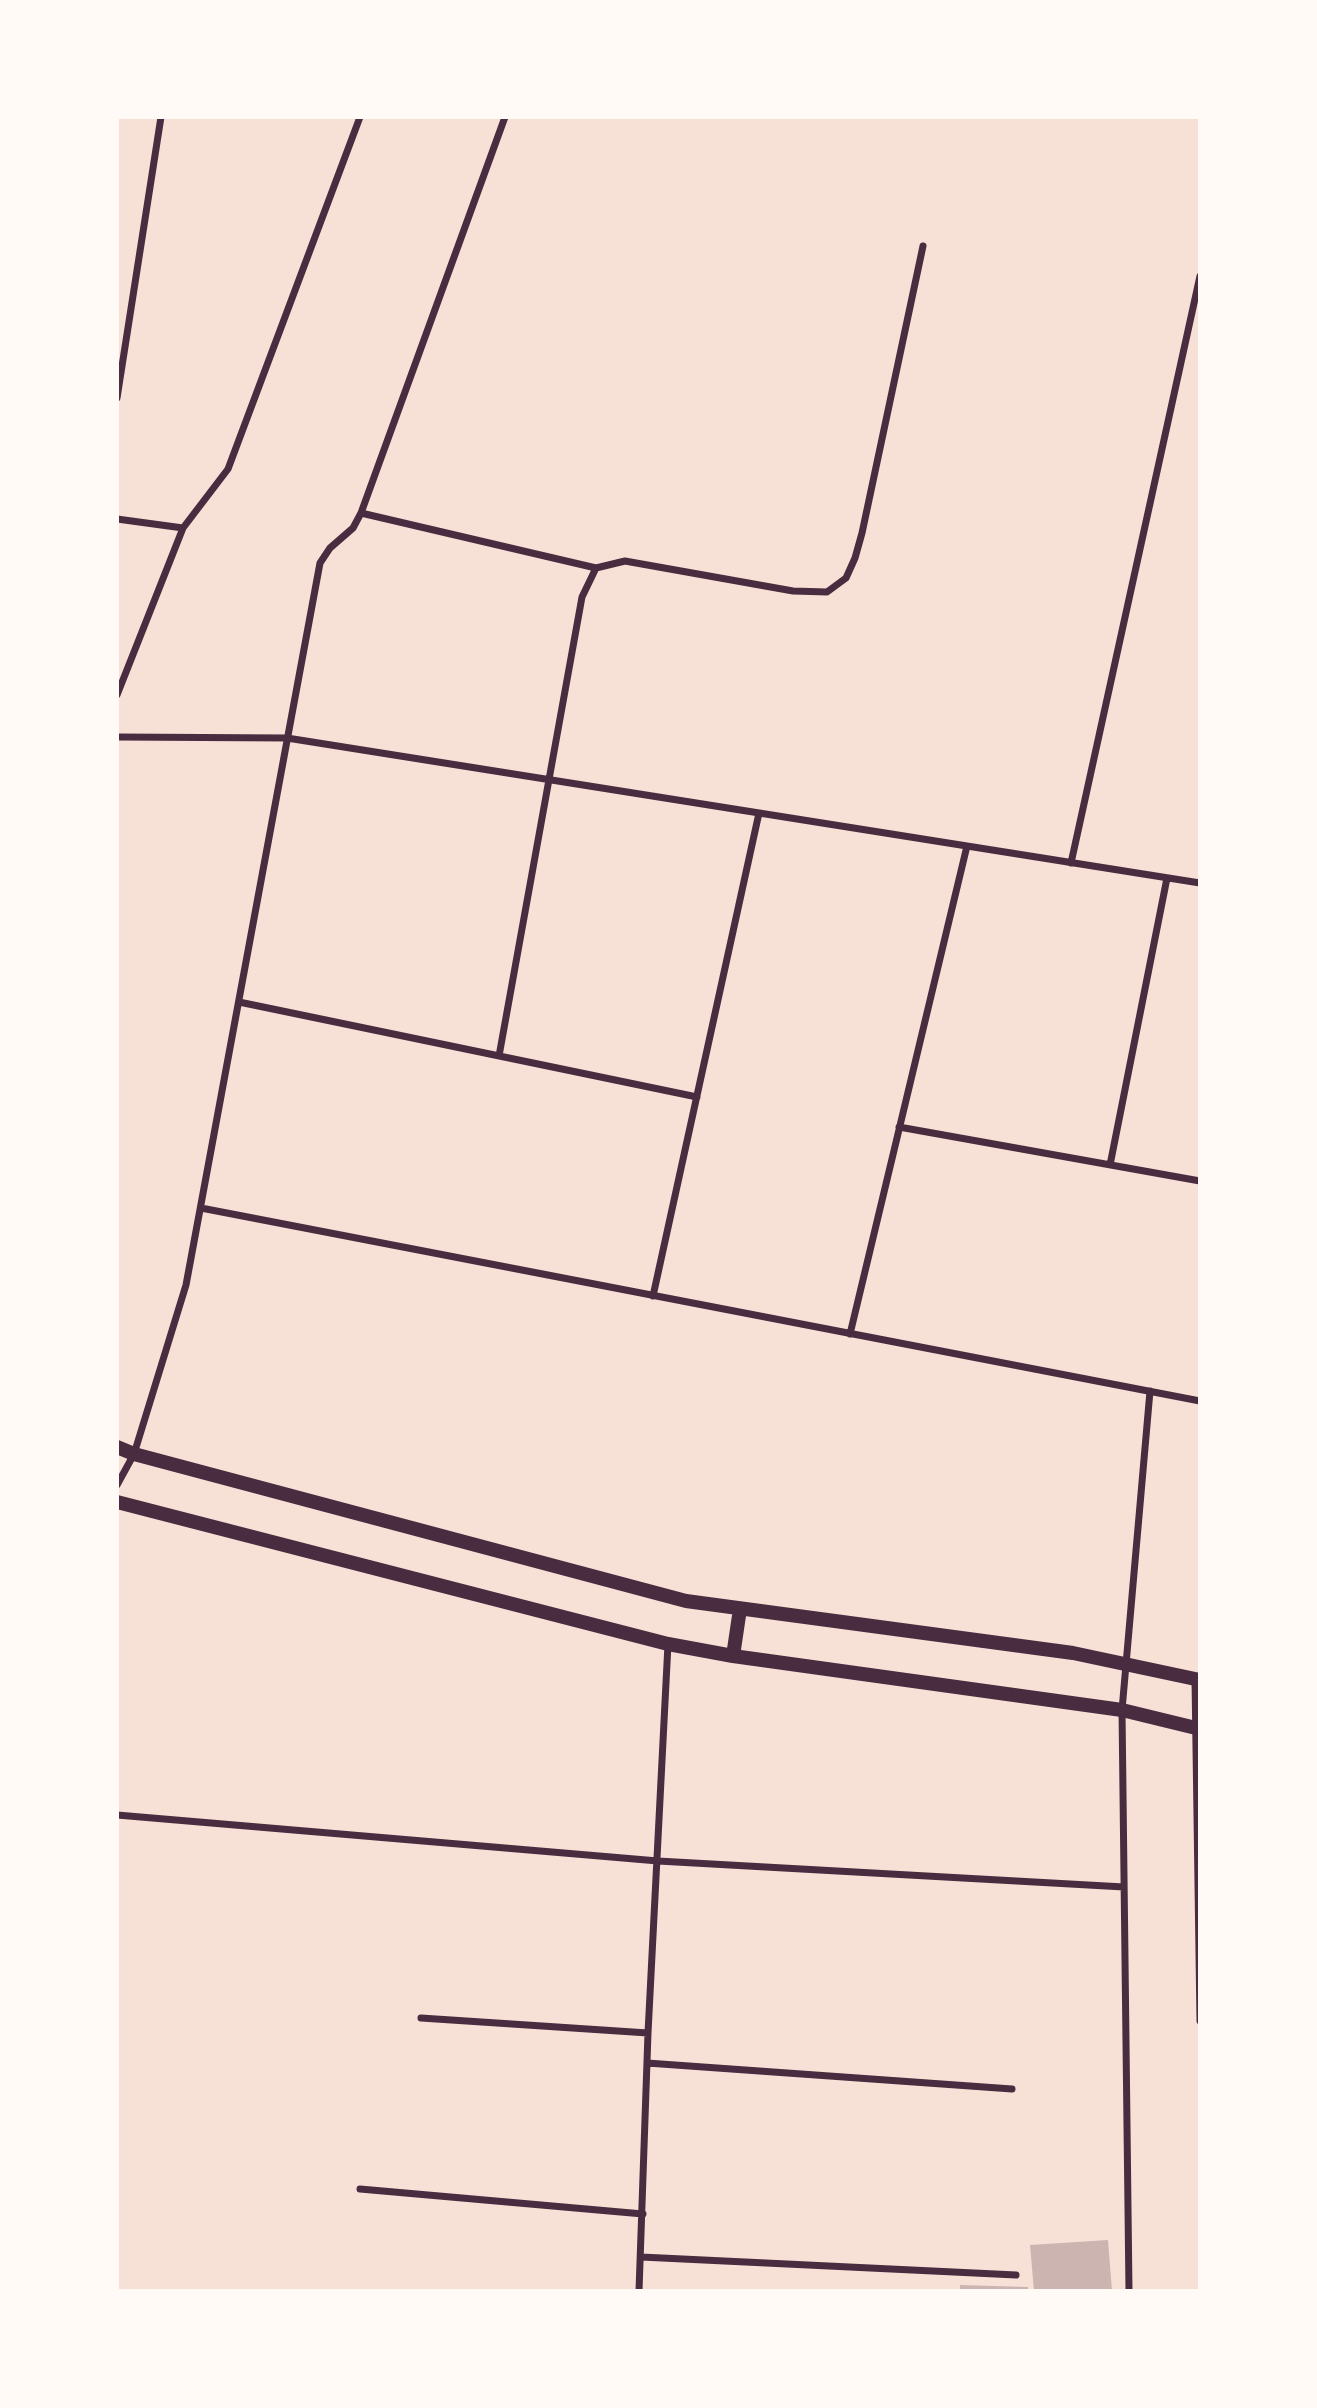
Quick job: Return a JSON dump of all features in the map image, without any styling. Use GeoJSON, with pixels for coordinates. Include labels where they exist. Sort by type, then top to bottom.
{"type":"FeatureCollection","features":[{"type":"Feature","properties":{"kind":"main road"},"geometry":{"type":"LineString","coordinates":[[117,1447],[134,1454],[686,1601],[1073,1653],[1198,1680]]}},
{"type":"Feature","properties":{"kind":"main road"},"geometry":{"type":"LineString","coordinates":[[117,1502],[668,1644],[733,1656],[1122,1710],[1198,1729]]}},
{"type":"Feature","properties":{"kind":"main road"},"geometry":{"type":"LineString","coordinates":[[733,1656],[740,1609]]}},
{"type":"Feature","properties":{"kind":"street"},"geometry":{"type":"LineString","coordinates":[[117,398],[161,117]]}},
{"type":"Feature","properties":{"kind":"street"},"geometry":{"type":"LineString","coordinates":[[117,695],[183,528],[228,469],[360,117]]}},
{"type":"Feature","properties":{"kind":"street"},"geometry":{"type":"LineString","coordinates":[[117,1485],[134,1454],[186,1285],[320,563],[330,548],[353,528],[361,513],[505,117]]}},
{"type":"Feature","properties":{"kind":"street"},"geometry":{"type":"LineString","coordinates":[[361,513],[596,568],[625,561],[793,591],[827,592],[846,578],[862,533],[922,246]]}},
{"type":"Feature","properties":{"kind":"street"},"geometry":{"type":"LineString","coordinates":[[1072,863],[1200,276]]}},
{"type":"Feature","properties":{"kind":"street"},"geometry":{"type":"LineString","coordinates":[[117,519],[183,528]]}},
{"type":"Feature","properties":{"kind":"street"},"geometry":{"type":"LineString","coordinates":[[499,1056],[583,597],[596,568]]}},
{"type":"Feature","properties":{"kind":"street"},"geometry":{"type":"LineString","coordinates":[[117,737],[287,738],[1200,883]]}},
{"type":"Feature","properties":{"kind":"street"},"geometry":{"type":"LineString","coordinates":[[653,1296],[759,813]]}},
{"type":"Feature","properties":{"kind":"street"},"geometry":{"type":"LineString","coordinates":[[850,1335],[967,846]]}},
{"type":"Feature","properties":{"kind":"street"},"geometry":{"type":"LineString","coordinates":[[1110,1165],[1167,878]]}},
{"type":"Feature","properties":{"kind":"street"},"geometry":{"type":"LineString","coordinates":[[239,1002],[697,1097]]}},
{"type":"Feature","properties":{"kind":"street"},"geometry":{"type":"LineString","coordinates":[[900,1127],[1200,1181]]}},
{"type":"Feature","properties":{"kind":"street"},"geometry":{"type":"LineString","coordinates":[[201,1208],[1200,1401]]}},
{"type":"Feature","properties":{"kind":"street"},"geometry":{"type":"LineString","coordinates":[[1129,2291],[1122,1710],[1150,1391]]}},
{"type":"Feature","properties":{"kind":"street"},"geometry":{"type":"LineString","coordinates":[[639,2291],[648,2033],[668,1644]]}},
{"type":"Feature","properties":{"kind":"street"},"geometry":{"type":"LineString","coordinates":[[1198,1680],[1200,2021]]}},
{"type":"Feature","properties":{"kind":"street"},"geometry":{"type":"LineString","coordinates":[[117,1815],[658,1861],[1124,1887]]}},
{"type":"Feature","properties":{"kind":"street"},"geometry":{"type":"LineString","coordinates":[[421,2018],[648,2033]]}},
{"type":"Feature","properties":{"kind":"street"},"geometry":{"type":"LineString","coordinates":[[647,2063],[1012,2089]]}},
{"type":"Feature","properties":{"kind":"street"},"geometry":{"type":"LineString","coordinates":[[360,2189],[643,2214]]}},
{"type":"Feature","properties":{"kind":"street"},"geometry":{"type":"LineString","coordinates":[[641,2257],[1016,2275]]}},
{"type":"Feature","properties":{"kind":"building"},"geometry":{"type":"Polygon","coordinates":[[[1108,2240],[1112,2291],[1034,2291],[1030,2245],[1108,2240]]]}},
{"type":"Feature","properties":{"kind":"building"},"geometry":{"type":"Polygon","coordinates":[[[960,2285],[1028,2287],[1028,2291],[960,2291],[960,2285]]]}}]}
